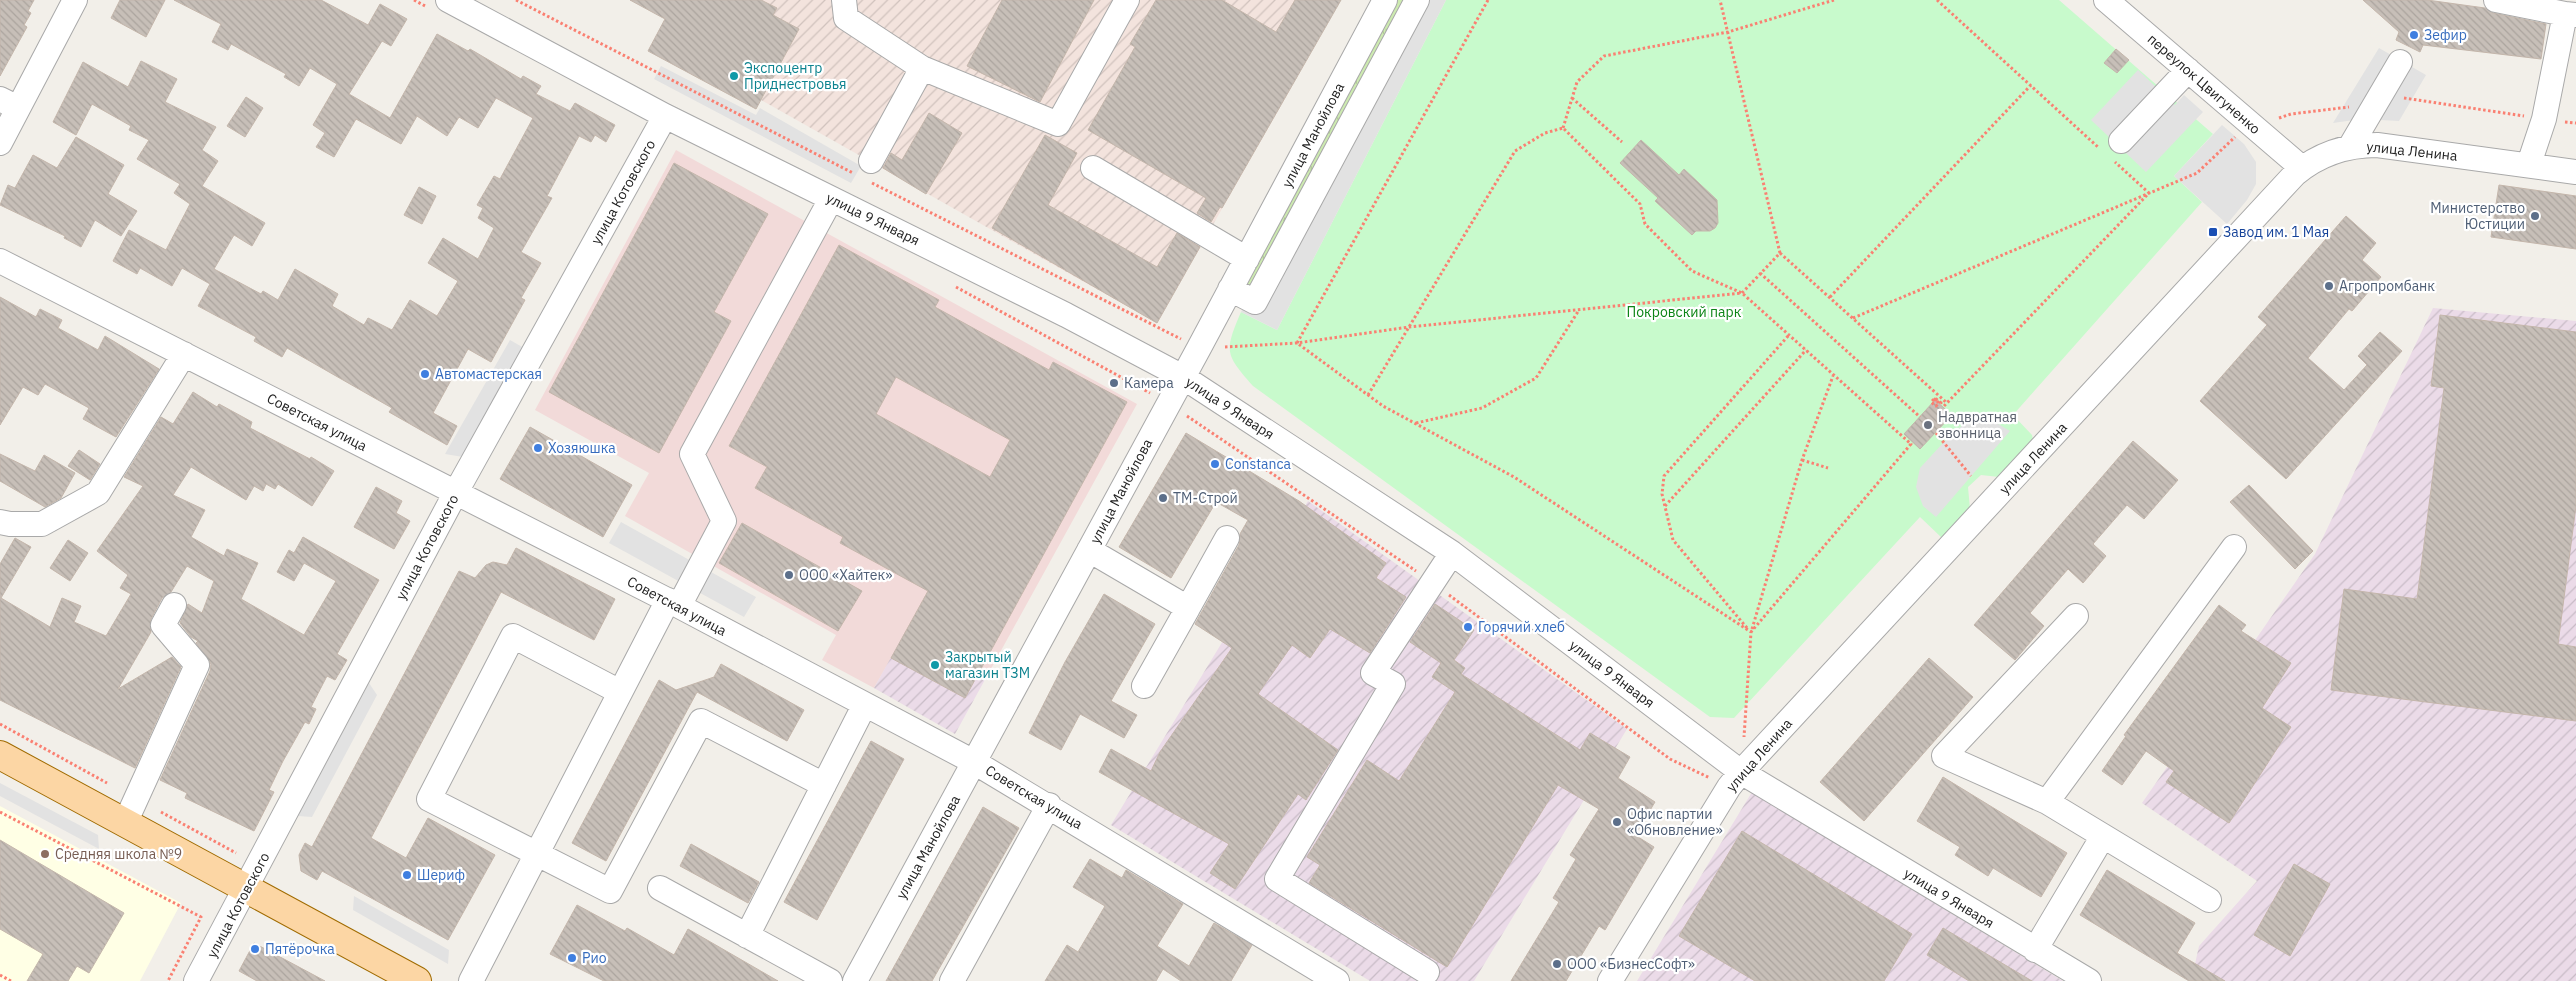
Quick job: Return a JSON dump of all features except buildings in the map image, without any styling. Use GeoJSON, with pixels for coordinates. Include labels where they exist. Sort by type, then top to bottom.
{"type":"FeatureCollection","features":[{"type":"Feature","properties":{"kind":"main road"},"geometry":{"type":"LineString","coordinates":[[0,756],[417,981]]}},
{"type":"Feature","properties":{"kind":"street"},"geometry":{"type":"LineString","coordinates":[[0,143],[9,104],[75,0]]}},
{"type":"Feature","properties":{"kind":"street"},"geometry":{"type":"LineString","coordinates":[[844,0],[846,18],[922,68],[1058,124],[1127,0]]}},
{"type":"Feature","properties":{"kind":"street","name":"улица Манойлова"},"geometry":{"type":"LineString","coordinates":[[855,981],[1169,404],[1385,0]]}},
{"type":"Feature","properties":{"kind":"street"},"geometry":{"type":"LineString","coordinates":[[1230,289],[1255,302],[1417,0]]}},
{"type":"Feature","properties":{"kind":"street","name":"переулок Цвигуненко"},"geometry":{"type":"LineString","coordinates":[[2106,0],[2302,168]]}},
{"type":"Feature","properties":{"kind":"street"},"geometry":{"type":"LineString","coordinates":[[2496,0],[2571,14],[2544,119],[2529,164]]}},
{"type":"Feature","properties":{"kind":"street","name":"улица 9 Января"},"geometry":{"type":"LineString","coordinates":[[440,5],[485,9],[665,116],[1066,315],[1183,377],[1452,553],[1735,780],[2089,981]]}},
{"type":"Feature","properties":{"kind":"street"},"geometry":{"type":"LineString","coordinates":[[2350,147],[2400,62]]}},
{"type":"Feature","properties":{"kind":"street"},"geometry":{"type":"LineString","coordinates":[[871,161],[922,68]]}},
{"type":"Feature","properties":{"kind":"street"},"geometry":{"type":"LineString","coordinates":[[2110,148],[2188,70]]}},
{"type":"Feature","properties":{"kind":"street","name":"улица Котовского"},"geometry":{"type":"LineString","coordinates":[[196,981],[456,492],[665,116]]}},
{"type":"Feature","properties":{"kind":"street","name":"улица Ленина"},"geometry":{"type":"LineString","coordinates":[[1610,981],[1735,780],[2302,168],[2323,156],[2350,147],[2377,145],[2529,164],[2576,172]]}},
{"type":"Feature","properties":{"kind":"street"},"geometry":{"type":"LineString","coordinates":[[1093,168],[1247,258]]}},
{"type":"Feature","properties":{"kind":"street"},"geometry":{"type":"LineString","coordinates":[[471,981],[620,692],[724,521],[692,454],[831,199]]}},
{"type":"Feature","properties":{"kind":"street","name":"Советская улица"},"geometry":{"type":"LineString","coordinates":[[0,261],[673,603],[864,706],[974,762],[1049,805],[1338,981]]}},
{"type":"Feature","properties":{"kind":"street"},"geometry":{"type":"LineString","coordinates":[[0,522],[10,524],[42,524],[98,493],[184,354]]}},
{"type":"Feature","properties":{"kind":"street"},"geometry":{"type":"LineString","coordinates":[[1144,686],[1227,538]]}},
{"type":"Feature","properties":{"kind":"street"},"geometry":{"type":"LineString","coordinates":[[2047,802],[2234,547]]}},
{"type":"Feature","properties":{"kind":"street"},"geometry":{"type":"LineString","coordinates":[[1089,550],[1188,608]]}},
{"type":"Feature","properties":{"kind":"street"},"geometry":{"type":"LineString","coordinates":[[1427,972],[1277,879],[1392,684],[1373,673],[1452,553]]}},
{"type":"Feature","properties":{"kind":"street"},"geometry":{"type":"LineString","coordinates":[[125,823],[197,666],[163,625],[174,605]]}},
{"type":"Feature","properties":{"kind":"street"},"geometry":{"type":"LineString","coordinates":[[2076,616],[1944,756],[2047,802],[2209,900]]}},
{"type":"Feature","properties":{"kind":"street"},"geometry":{"type":"LineString","coordinates":[[620,692],[513,636],[430,799],[610,892],[701,721],[824,785]]}},
{"type":"Feature","properties":{"kind":"street"},"geometry":{"type":"LineString","coordinates":[[747,936],[864,706]]}},
{"type":"Feature","properties":{"kind":"street"},"geometry":{"type":"LineString","coordinates":[[952,981],[1049,805]]}},
{"type":"Feature","properties":{"kind":"street"},"geometry":{"type":"LineString","coordinates":[[2035,950],[2103,836]]}},
{"type":"Feature","properties":{"kind":"street"},"geometry":{"type":"LineString","coordinates":[[660,888],[830,981]]}},
{"type":"Feature","properties":{"kind":"path"},"geometry":{"type":"LineString","coordinates":[[414,0],[440,5]]}},
{"type":"Feature","properties":{"kind":"path"},"geometry":{"type":"LineString","coordinates":[[1297,343],[1488,0]]}},
{"type":"Feature","properties":{"kind":"path"},"geometry":{"type":"LineString","coordinates":[[1720,0],[1780,252],[1937,394],[1946,405],[2149,193]]}},
{"type":"Feature","properties":{"kind":"path"},"geometry":{"type":"LineString","coordinates":[[1563,128],[1577,82],[1604,56],[1728,32],[1834,0]]}},
{"type":"Feature","properties":{"kind":"path"},"geometry":{"type":"LineString","coordinates":[[1937,0],[2031,85],[2110,148],[2149,193]]}},
{"type":"Feature","properties":{"kind":"path"},"geometry":{"type":"LineString","coordinates":[[1830,297],[2031,85]]}},
{"type":"Feature","properties":{"kind":"path"},"geometry":{"type":"LineString","coordinates":[[1572,98],[1622,142]]}},
{"type":"Feature","properties":{"kind":"path"},"geometry":{"type":"LineString","coordinates":[[2278,119],[2292,114],[2345,108],[2378,100],[2406,98],[2576,124]]}},
{"type":"Feature","properties":{"kind":"path"},"geometry":{"type":"LineString","coordinates":[[1368,395],[1515,151],[1545,134],[1563,128]]}},
{"type":"Feature","properties":{"kind":"path"},"geometry":{"type":"LineString","coordinates":[[1563,128],[1640,204],[1645,224],[1692,271],[1742,293],[1911,444],[1751,632]]}},
{"type":"Feature","properties":{"kind":"path"},"geometry":{"type":"LineString","coordinates":[[1853,318],[2197,173],[2239,133]]}},
{"type":"Feature","properties":{"kind":"path"},"geometry":{"type":"LineString","coordinates":[[1199,348],[1297,343],[1409,327],[1742,293],[1780,252]]}},
{"type":"Feature","properties":{"kind":"path"},"geometry":{"type":"LineString","coordinates":[[1760,273],[1920,417]]}},
{"type":"Feature","properties":{"kind":"path"},"geometry":{"type":"LineString","coordinates":[[952,286],[1169,404],[1432,583],[1670,759],[1735,780],[1751,632],[1802,460],[1833,376]]}},
{"type":"Feature","properties":{"kind":"path"},"geometry":{"type":"LineString","coordinates":[[1415,423],[1482,408],[1536,378],[1579,310]]}},
{"type":"Feature","properties":{"kind":"path"},"geometry":{"type":"LineString","coordinates":[[1751,632],[1673,540],[1662,494],[1664,476],[1789,335]]}},
{"type":"Feature","properties":{"kind":"path"},"geometry":{"type":"LineString","coordinates":[[1297,343],[1368,395],[1514,477],[1751,632]]}},
{"type":"Feature","properties":{"kind":"path"},"geometry":{"type":"LineString","coordinates":[[1665,506],[1806,350]]}},
{"type":"Feature","properties":{"kind":"path"},"geometry":{"type":"LineString","coordinates":[[1937,394],[1932,399],[1934,401],[1935,399],[1939,403],[1936,406],[1931,402],[1935,398],[1940,404]]}},
{"type":"Feature","properties":{"kind":"path"},"geometry":{"type":"LineString","coordinates":[[1936,433],[1971,476]]}},
{"type":"Feature","properties":{"kind":"path"},"geometry":{"type":"LineString","coordinates":[[1802,460],[1828,468]]}},
{"type":"Feature","properties":{"kind":"path"},"geometry":{"type":"LineString","coordinates":[[0,812],[201,917],[168,981]]}},
{"type":"Feature","properties":{"kind":"path"},"geometry":{"type":"LineString","coordinates":[[0,974],[11,981]]}},
{"type":"Feature","properties":{"kind":"shaded area"},"geometry":{"type":"Polygon","coordinates":[[[761,0],[1341,0],[1157,323],[761,100],[799,29],[773,15],[776,8],[761,0]]]}},
{"type":"Feature","properties":{"kind":"shaded area"},"geometry":{"type":"Polygon","coordinates":[[[1409,0],[1446,0],[1277,330],[1241,312],[1409,0]]]}},
{"type":"Feature","properties":{"kind":"shaded area"},"geometry":{"type":"Polygon","coordinates":[[[2379,48],[2426,75],[2399,121],[2361,119],[2333,123],[2379,48]]]}},
{"type":"Feature","properties":{"kind":"shaded area"},"geometry":{"type":"Polygon","coordinates":[[[661,66],[756,115],[760,108],[861,166],[851,183],[654,79],[661,66]]]}},
{"type":"Feature","properties":{"kind":"shaded area"},"geometry":{"type":"Polygon","coordinates":[[[2138,70],[2175,105],[2184,95],[2203,112],[2146,172],[2091,120],[2138,70]]]}},
{"type":"Feature","properties":{"kind":"shaded area"},"geometry":{"type":"Polygon","coordinates":[[[2222,125],[2244,144],[2256,162],[2256,184],[2247,200],[2227,224],[2174,176],[2222,125]]]}},
{"type":"Feature","properties":{"kind":"shaded area","name":"ООО «Хайтек»"},"geometry":{"type":"Polygon","coordinates":[[[676,150],[1137,404],[987,676],[906,632],[874,688],[822,660],[836,635],[625,516],[649,473],[535,410],[676,150]]]}},
{"type":"Feature","properties":{"kind":"shaded area"},"geometry":{"type":"Polygon","coordinates":[[[2433,308],[2576,321],[2576,981],[2225,981],[2195,964],[2199,946],[2257,881],[2142,803],[2315,554],[2433,308]]]}},
{"type":"Feature","properties":{"kind":"shaded area"},"geometry":{"type":"Polygon","coordinates":[[[510,340],[524,348],[463,457],[445,454],[510,340]]]}},
{"type":"Feature","properties":{"kind":"shaded area"},"geometry":{"type":"Polygon","coordinates":[[[1974,419],[1995,422],[2010,431],[1936,517],[1923,506],[1916,487],[1920,468],[1955,430],[1974,419]]]}},
{"type":"Feature","properties":{"kind":"shaded area"},"geometry":{"type":"Polygon","coordinates":[[[1308,501],[1627,729],[1474,981],[1370,981],[1111,825],[1308,501]]]}},
{"type":"Feature","properties":{"kind":"shaded area"},"geometry":{"type":"Polygon","coordinates":[[[621,522],[756,597],[744,617],[609,543],[621,522]]]}},
{"type":"Feature","properties":{"kind":"shaded area"},"geometry":{"type":"Polygon","coordinates":[[[905,632],[987,676],[955,734],[874,688],[905,632]]]}},
{"type":"Feature","properties":{"kind":"shaded area"},"geometry":{"type":"Polygon","coordinates":[[[369,683],[377,695],[312,817],[298,816],[369,683]]]}},
{"type":"Feature","properties":{"kind":"shaded area"},"geometry":{"type":"Polygon","coordinates":[[[0,783],[98,835],[99,849],[0,796],[0,783]]]}},
{"type":"Feature","properties":{"kind":"shaded area"},"geometry":{"type":"Polygon","coordinates":[[[1752,792],[2063,981],[1637,981],[1752,792]]]}},
{"type":"Feature","properties":{"kind":"shaded area","name":"Средняя школа №9"},"geometry":{"type":"Polygon","coordinates":[[[0,806],[181,903],[140,981],[0,981],[0,806]]]}},
{"type":"Feature","properties":{"kind":"shaded area"},"geometry":{"type":"Polygon","coordinates":[[[354,896],[449,950],[448,964],[353,910],[354,896]]]}},
{"type":"Feature","properties":{"kind":"green space"},"geometry":{"type":"Polygon","coordinates":[[[1396,0],[1409,0],[1251,294],[1242,289],[1396,0]]]}},
{"type":"Feature","properties":{"kind":"green space","name":"Покровский парк"},"geometry":{"type":"Polygon","coordinates":[[[1446,0],[2059,0],[2213,134],[2174,176],[2202,202],[2013,415],[2032,435],[2033,440],[1999,477],[1981,475],[1968,487],[1970,509],[1942,538],[1920,517],[1734,718],[1710,717],[1253,386],[1232,359],[1230,345],[1241,312],[1277,330],[1446,0]]]}},
{"type":"Feature","properties":{"kind":"place","name":"Зефир"},"geometry":{"type":"Point","coordinates":[2414,35]}},
{"type":"Feature","properties":{"kind":"place","name":"Экспоцентр Приднестровья"},"geometry":{"type":"Point","coordinates":[734,76]}},
{"type":"Feature","properties":{"kind":"place","name":"Министерство Юстиции"},"geometry":{"type":"Point","coordinates":[2535,216]}},
{"type":"Feature","properties":{"kind":"place","name":"Завод им. 1 Мая"},"geometry":{"type":"Point","coordinates":[2213,232]}},
{"type":"Feature","properties":{"kind":"place","name":"Агропромбанк"},"geometry":{"type":"Point","coordinates":[2329,286]}},
{"type":"Feature","properties":{"kind":"place","name":"Автомастерская"},"geometry":{"type":"Point","coordinates":[425,374]}},
{"type":"Feature","properties":{"kind":"place","name":"Камера"},"geometry":{"type":"Point","coordinates":[1114,383]}},
{"type":"Feature","properties":{"kind":"place","name":"Надвратная звонница"},"geometry":{"type":"Point","coordinates":[1928,425]}},
{"type":"Feature","properties":{"kind":"place","name":"Хозяюшка"},"geometry":{"type":"Point","coordinates":[538,448]}},
{"type":"Feature","properties":{"kind":"place","name":"Constanca"},"geometry":{"type":"Point","coordinates":[1215,464]}},
{"type":"Feature","properties":{"kind":"place","name":"ТМ-Строй"},"geometry":{"type":"Point","coordinates":[1163,498]}},
{"type":"Feature","properties":{"kind":"place","name":"ООО «Хайтек»"},"geometry":{"type":"Point","coordinates":[789,575]}},
{"type":"Feature","properties":{"kind":"place","name":"Горячий хлеб"},"geometry":{"type":"Point","coordinates":[1468,627]}},
{"type":"Feature","properties":{"kind":"place","name":"Закрытый магазин ТЗМ"},"geometry":{"type":"Point","coordinates":[935,665]}},
{"type":"Feature","properties":{"kind":"place","name":"Офис партии «Обновление»"},"geometry":{"type":"Point","coordinates":[1617,822]}},
{"type":"Feature","properties":{"kind":"place","name":"Средняя школа №9"},"geometry":{"type":"Point","coordinates":[45,854]}},
{"type":"Feature","properties":{"kind":"place","name":"Шериф"},"geometry":{"type":"Point","coordinates":[407,875]}},
{"type":"Feature","properties":{"kind":"place","name":"Пятёрочка"},"geometry":{"type":"Point","coordinates":[255,949]}},
{"type":"Feature","properties":{"kind":"place","name":"Рио"},"geometry":{"type":"Point","coordinates":[572,958]}},
{"type":"Feature","properties":{"kind":"place","name":"ООО «БизнесСофт»"},"geometry":{"type":"Point","coordinates":[1557,964]}}]}
